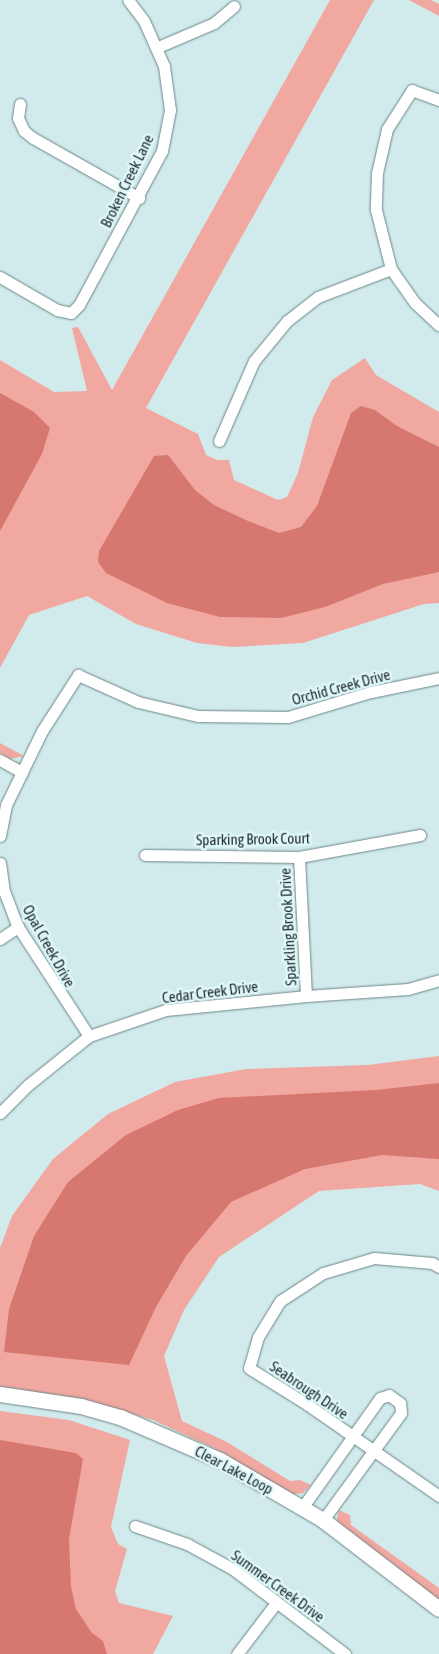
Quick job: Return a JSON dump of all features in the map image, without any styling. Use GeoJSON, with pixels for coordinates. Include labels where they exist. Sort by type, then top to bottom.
{"type":"FeatureCollection","features":[{"type":"Feature","properties":{"kind":"street","name":"Broken Creek Lane"},"geometry":{"type":"LineString","coordinates":[[0,277],[57,310],[71,314],[79,305],[139,198],[162,151],[170,110],[164,66],[158,47],[128,0]]}},
{"type":"Feature","properties":{"kind":"street"},"geometry":{"type":"LineString","coordinates":[[158,47],[214,22],[234,6]]}},
{"type":"Feature","properties":{"kind":"street"},"geometry":{"type":"LineString","coordinates":[[439,100],[412,90],[387,129],[377,173],[376,210],[390,269],[415,303],[439,324]]}},
{"type":"Feature","properties":{"kind":"street"},"geometry":{"type":"LineString","coordinates":[[20,104],[18,118],[24,131],[33,138],[139,198]]}},
{"type":"Feature","properties":{"kind":"street"},"geometry":{"type":"LineString","coordinates":[[219,441],[254,361],[287,321],[318,297],[390,269]]}},
{"type":"Feature","properties":{"kind":"street","name":"Orchid Creek Drive"},"geometry":{"type":"LineString","coordinates":[[22,772],[42,731],[78,675],[138,702],[198,716],[288,717],[371,692],[439,678]]}},
{"type":"Feature","properties":{"kind":"street"},"geometry":{"type":"LineString","coordinates":[[0,760],[22,772],[6,805],[0,836]]}},
{"type":"Feature","properties":{"kind":"street","name":"Sparking Brook Court"},"geometry":{"type":"LineString","coordinates":[[145,855],[299,857],[420,836]]}},
{"type":"Feature","properties":{"kind":"street","name":"Sparkling Brook Drive"},"geometry":{"type":"LineString","coordinates":[[299,857],[306,996]]}},
{"type":"Feature","properties":{"kind":"street","name":"Opal Creek Drive"},"geometry":{"type":"LineString","coordinates":[[0,863],[4,891],[18,927],[89,1036]]}},
{"type":"Feature","properties":{"kind":"street"},"geometry":{"type":"LineString","coordinates":[[0,939],[18,927]]}},
{"type":"Feature","properties":{"kind":"street","name":"Cedar Creek Drive"},"geometry":{"type":"LineString","coordinates":[[0,1113],[28,1085],[89,1036],[166,1010],[306,996],[408,990],[439,980]]}},
{"type":"Feature","properties":{"kind":"street","name":"Seabrough Drive"},"geometry":{"type":"LineString","coordinates":[[439,1267],[432,1263],[374,1258],[323,1273],[280,1301],[258,1337],[249,1368],[439,1496]]}},
{"type":"Feature","properties":{"kind":"street","name":"Clear Lake Loop"},"geometry":{"type":"LineString","coordinates":[[0,1394],[71,1405],[120,1417],[220,1460],[322,1520],[439,1609]]}},
{"type":"Feature","properties":{"kind":"street","name":"Seabrough Drive"},"geometry":{"type":"LineString","coordinates":[[302,1508],[380,1398],[389,1395],[400,1403],[401,1413],[371,1450],[322,1520]]}},
{"type":"Feature","properties":{"kind":"street","name":"Summer Creek Drive"},"geometry":{"type":"LineString","coordinates":[[135,1526],[203,1552],[233,1569],[345,1654]]}},
{"type":"Feature","properties":{"kind":"street"},"geometry":{"type":"LineString","coordinates":[[236,1654],[276,1603]]}},
{"type":"Feature","properties":{"kind":"shaded area"},"geometry":{"type":"Polygon","coordinates":[[[330,0],[374,0],[146,408],[198,434],[206,455],[217,460],[229,460],[234,480],[278,500],[287,497],[298,473],[313,417],[332,380],[365,358],[376,375],[439,412],[439,603],[424,604],[303,643],[232,647],[197,643],[136,624],[87,596],[29,615],[0,668],[0,360],[54,392],[87,391],[72,328],[78,327],[112,390],[330,0]]]}},
{"type":"Feature","properties":{"kind":"shaded area"},"geometry":{"type":"Polygon","coordinates":[[[409,0],[431,0],[439,4],[439,16],[409,0]]]}},
{"type":"Feature","properties":{"kind":"shaded area"},"geometry":{"type":"Polygon","coordinates":[[[0,393],[34,412],[50,428],[42,454],[0,531],[0,393]]]}},
{"type":"Feature","properties":{"kind":"shaded area"},"geometry":{"type":"Polygon","coordinates":[[[361,406],[375,410],[397,426],[439,447],[439,572],[383,584],[325,607],[281,618],[220,617],[167,603],[106,573],[98,562],[99,551],[154,456],[168,455],[195,490],[214,505],[279,533],[301,527],[317,506],[351,413],[361,406]]]}},
{"type":"Feature","properties":{"kind":"shaded area"},"geometry":{"type":"Polygon","coordinates":[[[0,743],[24,756],[10,759],[0,753],[0,743]]]}},
{"type":"Feature","properties":{"kind":"shaded area"},"geometry":{"type":"Polygon","coordinates":[[[439,1056],[439,1191],[420,1184],[319,1191],[219,1257],[184,1310],[164,1356],[182,1421],[227,1442],[290,1481],[300,1480],[311,1485],[303,1493],[289,1495],[224,1453],[153,1420],[87,1401],[0,1388],[0,1248],[12,1216],[53,1159],[108,1114],[175,1082],[246,1069],[368,1065],[439,1056]]]}},
{"type":"Feature","properties":{"kind":"shaded area"},"geometry":{"type":"Polygon","coordinates":[[[439,1083],[439,1159],[382,1155],[305,1169],[231,1202],[186,1256],[156,1307],[129,1365],[4,1352],[9,1309],[34,1236],[68,1182],[126,1135],[178,1110],[219,1098],[376,1090],[439,1083]]]}},
{"type":"Feature","properties":{"kind":"shaded area"},"geometry":{"type":"Polygon","coordinates":[[[0,1411],[69,1420],[130,1440],[111,1527],[118,1544],[127,1549],[115,1591],[119,1603],[173,1616],[153,1654],[0,1654],[0,1411]]]}},
{"type":"Feature","properties":{"kind":"shaded area"},"geometry":{"type":"Polygon","coordinates":[[[0,1440],[76,1453],[83,1459],[69,1539],[71,1587],[76,1609],[92,1633],[103,1641],[107,1654],[0,1654],[0,1440]]]}},
{"type":"Feature","properties":{"kind":"shaded area"},"geometry":{"type":"Polygon","coordinates":[[[339,1510],[350,1515],[351,1525],[439,1588],[439,1603],[336,1524],[339,1510]]]}}]}
